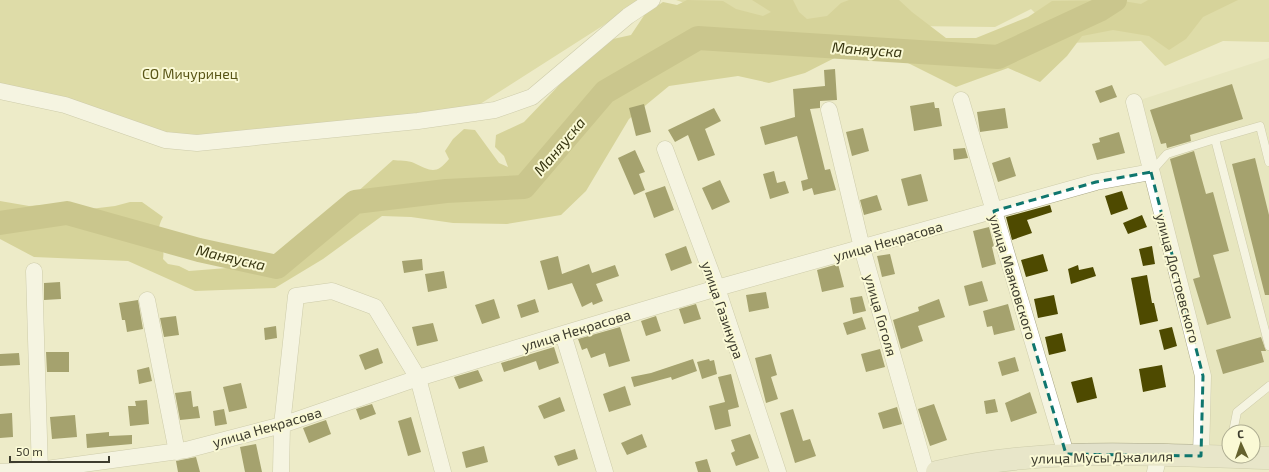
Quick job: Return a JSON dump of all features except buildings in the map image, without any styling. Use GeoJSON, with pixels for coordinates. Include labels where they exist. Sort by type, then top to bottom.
{"type":"FeatureCollection","features":[{"type":"Feature","properties":{"kind":"main road","name":"улица Мусы Джалиля"},"geometry":{"type":"LineString","coordinates":[[937,472],[964,466],[1005,460],[1066,454],[1157,463],[1202,456],[1221,457]]}},
{"type":"Feature","properties":{"kind":"street"},"geometry":{"type":"LineString","coordinates":[[0,91],[65,105],[165,140],[196,143],[418,121],[495,110],[532,97],[628,16],[652,0]]}},
{"type":"Feature","properties":{"kind":"street","name":"улица Маяковского"},"geometry":{"type":"LineString","coordinates":[[961,100],[1066,454]]}},
{"type":"Feature","properties":{"kind":"street","name":"улица Достоевского"},"geometry":{"type":"LineString","coordinates":[[1134,102],[1203,376],[1202,456]]}},
{"type":"Feature","properties":{"kind":"street","name":"улица Гоголя"},"geometry":{"type":"LineString","coordinates":[[829,110],[862,248],[926,472]]}},
{"type":"Feature","properties":{"kind":"street","name":"улица Газинура"},"geometry":{"type":"LineString","coordinates":[[665,149],[717,288],[778,472]]}},
{"type":"Feature","properties":{"kind":"street","name":"улица Некрасова"},"geometry":{"type":"LineString","coordinates":[[0,472],[40,471],[177,452],[282,425],[418,378],[717,288],[1096,182],[1151,172]]}},
{"type":"Feature","properties":{"kind":"street"},"geometry":{"type":"LineString","coordinates":[[34,271],[40,471]]}},
{"type":"Feature","properties":{"kind":"street"},"geometry":{"type":"LineString","coordinates":[[281,472],[282,425],[292,321],[296,296],[332,291],[374,307],[418,378],[443,472]]}},
{"type":"Feature","properties":{"kind":"street"},"geometry":{"type":"LineString","coordinates":[[147,300],[177,452]]}},
{"type":"Feature","properties":{"kind":"street"},"geometry":{"type":"LineString","coordinates":[[563,334],[605,472]]}},
{"type":"Feature","properties":{"kind":"lane"},"geometry":{"type":"LineString","coordinates":[[1151,172],[1167,154],[1260,126],[1269,162]]}},
{"type":"Feature","properties":{"kind":"lane"},"geometry":{"type":"LineString","coordinates":[[1215,139],[1269,346]]}},
{"type":"Feature","properties":{"kind":"lane"},"geometry":{"type":"LineString","coordinates":[[1235,424],[1237,412],[1269,386]]}},
{"type":"Feature","properties":{"kind":"highlighted area"},"geometry":{"type":"Polygon","coordinates":[[[1151,172],[1203,376],[1201,456],[1066,454],[994,211],[1096,182],[1151,172]]]}},
{"type":"Feature","properties":{"kind":"shaded area"},"geometry":{"type":"Polygon","coordinates":[[[687,0],[723,1],[736,9],[763,16],[771,12],[752,0],[793,0],[799,12],[807,19],[827,16],[841,3],[849,0],[899,0],[946,38],[976,38],[1028,17],[1052,1],[1117,0],[1141,4],[1148,0],[1238,0],[1203,17],[1186,39],[1169,50],[1149,36],[1113,30],[1082,36],[1067,56],[1040,82],[1008,68],[956,87],[866,42],[805,73],[769,83],[738,76],[669,86],[629,119],[586,191],[561,215],[507,224],[453,223],[411,217],[382,216],[323,259],[275,288],[195,291],[128,261],[34,257],[0,239],[0,201],[29,206],[57,204],[90,209],[115,206],[130,202],[142,202],[163,217],[160,224],[159,234],[163,247],[163,259],[168,264],[179,266],[189,271],[240,267],[251,268],[276,258],[298,245],[393,160],[412,162],[433,170],[440,168],[449,159],[445,151],[453,139],[464,129],[475,130],[499,163],[508,167],[504,156],[495,147],[496,135],[524,122],[585,58],[613,39],[631,35],[645,14],[663,2],[677,5],[687,0]]]}},
{"type":"Feature","properties":{"kind":"shaded area"},"geometry":{"type":"Polygon","coordinates":[[[1269,58],[1269,446],[1261,446],[1261,424],[1221,424],[1221,445],[1209,445],[1140,100],[1269,58]]]}},
{"type":"Feature","properties":{"kind":"green space","name":"СО Мичуринец"},"geometry":{"type":"Polygon","coordinates":[[[0,0],[643,0],[477,106],[182,149],[82,110],[0,83],[0,0]]]}},
{"type":"Feature","properties":{"kind":"green space"},"geometry":{"type":"Polygon","coordinates":[[[676,0],[1269,0],[1269,42],[1223,41],[1165,66],[1141,41],[1065,43],[1031,9],[995,27],[746,24],[676,0]]]}},
{"type":"Feature","properties":{"kind":"waterway","name":"Маняуска"},"geometry":{"type":"LineString","coordinates":[[0,223],[67,213],[199,250],[277,267],[355,202],[446,191],[524,187],[605,92],[698,38],[998,57],[1101,9],[1115,0]]}}]}
